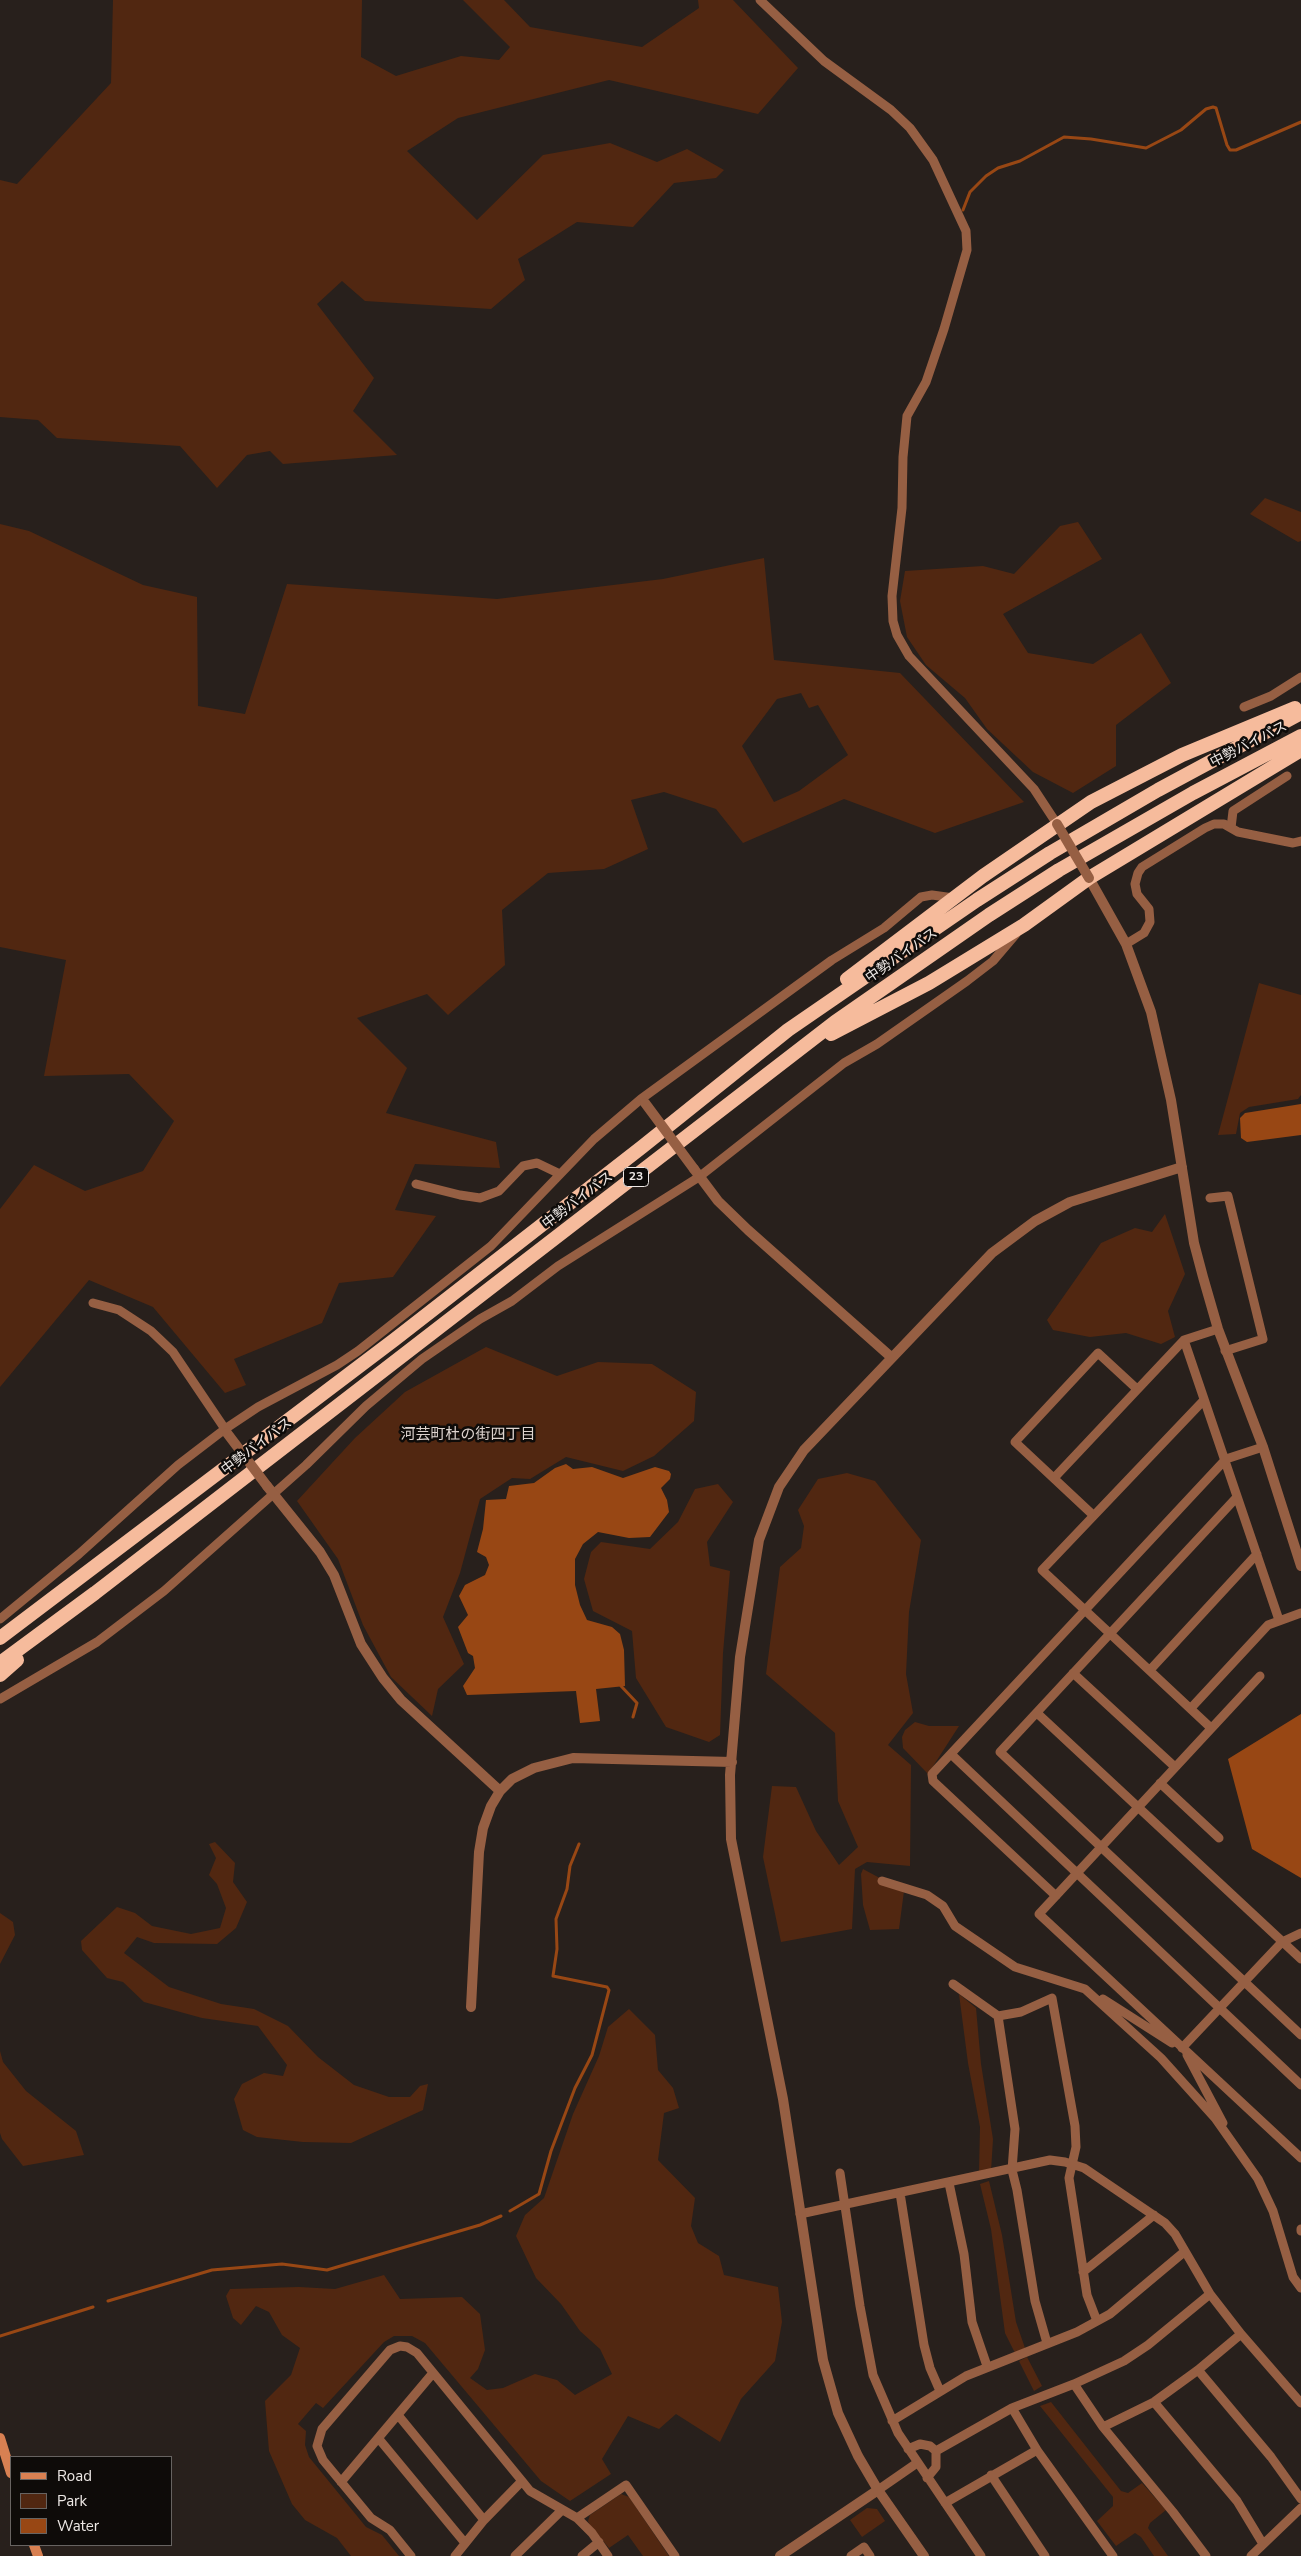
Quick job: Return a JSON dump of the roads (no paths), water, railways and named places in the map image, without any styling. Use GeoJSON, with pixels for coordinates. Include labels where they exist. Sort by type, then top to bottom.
{"type":"FeatureCollection","features":[{"type":"Feature","properties":{"kind":"highway"},"geometry":{"type":"LineString","coordinates":[[788,1030],[839,984],[1057,824],[1091,802],[1182,755],[1301,706]]}},
{"type":"Feature","properties":{"kind":"highway","name":"中勢バイパス"},"geometry":{"type":"LineString","coordinates":[[0,1638],[394,1340],[642,1147],[788,1030],[976,900],[1058,849],[1158,790],[1301,713]]}},
{"type":"Feature","properties":{"kind":"highway","name":"中勢バイパス"},"geometry":{"type":"LineString","coordinates":[[0,1662],[95,1593],[835,1022],[981,921],[1059,870],[1170,805],[1301,736]]}},
{"type":"Feature","properties":{"kind":"highway"},"geometry":{"type":"LineString","coordinates":[[796,1053],[929,983],[1024,924],[1089,878],[1301,750]]}},
{"type":"Feature","properties":{"kind":"highway"},"geometry":{"type":"LineString","coordinates":[[0,1675],[95,1593]]}},
{"type":"Feature","properties":{"kind":"main road"},"geometry":{"type":"LineString","coordinates":[[0,2438],[10,2470]]}},
{"type":"Feature","properties":{"kind":"street"},"geometry":{"type":"LineString","coordinates":[[760,0],[824,62],[890,110],[910,128],[932,160],[966,231],[967,250],[944,329],[926,382],[907,416],[903,457],[902,508],[892,596],[893,620],[897,634],[909,656],[1034,789],[1057,824],[1126,944],[1151,1012],[1171,1100],[1194,1242],[1218,1329],[1263,1447],[1301,1566]]}},
{"type":"Feature","properties":{"kind":"street"},"geometry":{"type":"LineString","coordinates":[[1244,707],[1271,696],[1301,677]]}},
{"type":"Feature","properties":{"kind":"street"},"geometry":{"type":"LineString","coordinates":[[1231,828],[1233,811],[1287,776]]}},
{"type":"Feature","properties":{"kind":"street"},"geometry":{"type":"LineString","coordinates":[[1126,944],[1144,933],[1150,922],[1149,909],[1136,889],[1136,879],[1142,867],[1214,824],[1224,824],[1238,832],[1293,842],[1301,841]]}},
{"type":"Feature","properties":{"kind":"street"},"geometry":{"type":"LineString","coordinates":[[0,1619],[79,1554],[178,1465],[258,1406],[337,1365],[358,1351],[491,1246],[594,1140],[643,1101],[832,960],[884,928],[921,897],[932,895],[955,898]]}},
{"type":"Feature","properties":{"kind":"street"},"geometry":{"type":"LineString","coordinates":[[0,1699],[103,1637],[164,1591],[270,1490],[306,1466],[366,1406],[422,1359],[480,1319],[512,1300],[558,1266],[696,1173],[844,1063],[877,1044],[967,981],[993,961],[1024,924]]}},
{"type":"Feature","properties":{"kind":"street"},"geometry":{"type":"LineString","coordinates":[[643,1101],[718,1201],[891,1357]]}},
{"type":"Feature","properties":{"kind":"street"},"geometry":{"type":"LineString","coordinates":[[416,1184],[460,1196],[480,1198],[498,1191],[523,1166],[537,1162],[560,1174]]}},
{"type":"Feature","properties":{"kind":"street"},"geometry":{"type":"LineString","coordinates":[[924,2556],[878,2490],[848,2437],[831,2390],[820,2340],[783,2099],[731,1839],[729,1812],[740,1657],[759,1540],[779,1486],[804,1450],[992,1253],[1035,1221],[1070,1202],[1182,1167]]}},
{"type":"Feature","properties":{"kind":"street"},"geometry":{"type":"LineString","coordinates":[[1210,1198],[1228,1196],[1263,1339],[1225,1351]]}},
{"type":"Feature","properties":{"kind":"street"},"geometry":{"type":"LineString","coordinates":[[93,1303],[131,1316],[173,1352],[226,1431],[325,1560],[334,1575],[361,1644],[383,1678],[401,1700],[500,1790]]}},
{"type":"Feature","properties":{"kind":"street"},"geometry":{"type":"LineString","coordinates":[[1054,1478],[1184,1340],[1218,1329]]}},
{"type":"Feature","properties":{"kind":"street"},"geometry":{"type":"LineString","coordinates":[[1184,1340],[1226,1459],[1279,1620]]}},
{"type":"Feature","properties":{"kind":"street"},"geometry":{"type":"LineString","coordinates":[[1094,1515],[1015,1442],[1098,1353],[1137,1389]]}},
{"type":"Feature","properties":{"kind":"street"},"geometry":{"type":"LineString","coordinates":[[1204,1400],[1042,1570],[1211,1728]]}},
{"type":"Feature","properties":{"kind":"street"},"geometry":{"type":"LineString","coordinates":[[1056,1896],[933,1781],[932,1774],[952,1755],[1084,1609],[1226,1459],[1263,1447]]}},
{"type":"Feature","properties":{"kind":"street"},"geometry":{"type":"LineString","coordinates":[[1237,1497],[1000,1752],[1301,2035]]}},
{"type":"Feature","properties":{"kind":"street"},"geometry":{"type":"LineString","coordinates":[[1150,1670],[1257,1554]]}},
{"type":"Feature","properties":{"kind":"street"},"geometry":{"type":"LineString","coordinates":[[1191,1708],[1268,1625],[1301,1612]]}},
{"type":"Feature","properties":{"kind":"street"},"geometry":{"type":"LineString","coordinates":[[1074,1673],[1175,1767]]}},
{"type":"Feature","properties":{"kind":"street"},"geometry":{"type":"LineString","coordinates":[[1260,1676],[1039,1914],[1301,2158]]}},
{"type":"Feature","properties":{"kind":"street"},"geometry":{"type":"LineString","coordinates":[[1037,1713],[1301,1959]]}},
{"type":"Feature","properties":{"kind":"street"},"geometry":{"type":"LineString","coordinates":[[952,1755],[1078,1872],[1301,2085]]}},
{"type":"Feature","properties":{"kind":"street"},"geometry":{"type":"LineString","coordinates":[[471,2007],[479,1852],[486,1821],[500,1790],[512,1778],[534,1768],[573,1758],[732,1762]]}},
{"type":"Feature","properties":{"kind":"street"},"geometry":{"type":"LineString","coordinates":[[1160,1783],[1219,1838]]}},
{"type":"Feature","properties":{"kind":"street"},"geometry":{"type":"LineString","coordinates":[[882,1881],[927,1895],[943,1906],[955,1926],[1015,1967],[1085,1989],[1169,2042],[1182,2048],[1228,2136],[1267,2194],[1293,2277],[1301,2288]]}},
{"type":"Feature","properties":{"kind":"street"},"geometry":{"type":"LineString","coordinates":[[1182,2048],[1282,1942],[1301,1933]]}},
{"type":"Feature","properties":{"kind":"street"},"geometry":{"type":"LineString","coordinates":[[954,1984],[998,2016],[1015,2129],[1012,2170],[1035,2300],[1046,2343]]}},
{"type":"Feature","properties":{"kind":"street"},"geometry":{"type":"LineString","coordinates":[[1085,1989],[1161,2058],[1228,2136]]}},
{"type":"Feature","properties":{"kind":"street"},"geometry":{"type":"LineString","coordinates":[[998,2016],[1021,2012],[1052,1998],[1075,2126],[1076,2147],[1069,2178],[1079,2231],[1087,2295],[1096,2321]]}},
{"type":"Feature","properties":{"kind":"street"},"geometry":{"type":"LineString","coordinates":[[800,2214],[1012,2170],[1050,2160],[1071,2163],[1084,2168],[1154,2215],[1175,2234],[1210,2294],[1241,2334],[1301,2403]]}},
{"type":"Feature","properties":{"kind":"street"},"geometry":{"type":"LineString","coordinates":[[840,2173],[860,2306],[873,2375],[892,2421],[908,2449],[981,2556]]}},
{"type":"Feature","properties":{"kind":"street"},"geometry":{"type":"LineString","coordinates":[[949,2183],[964,2254],[972,2322],[987,2366]]}},
{"type":"Feature","properties":{"kind":"street"},"geometry":{"type":"LineString","coordinates":[[900,2193],[924,2345],[930,2368],[940,2391]]}},
{"type":"Feature","properties":{"kind":"street"},"geometry":{"type":"LineString","coordinates":[[1083,2272],[1154,2215]]}},
{"type":"Feature","properties":{"kind":"street"},"geometry":{"type":"LineString","coordinates":[[892,2421],[940,2391],[987,2366],[1077,2332],[1110,2314],[1139,2292],[1184,2252]]}},
{"type":"Feature","properties":{"kind":"street"},"geometry":{"type":"LineString","coordinates":[[936,2452],[1012,2408],[1105,2372],[1134,2355],[1210,2294]]}},
{"type":"Feature","properties":{"kind":"street"},"geometry":{"type":"LineString","coordinates":[[1103,2428],[1154,2402],[1198,2370],[1241,2334]]}},
{"type":"Feature","properties":{"kind":"street"},"geometry":{"type":"LineString","coordinates":[[411,2556],[390,2530],[370,2518],[341,2482],[319,2452],[318,2439],[322,2430],[372,2370],[390,2350],[400,2346],[412,2349],[530,2491],[577,2518],[599,2542],[608,2556]]}},
{"type":"Feature","properties":{"kind":"street"},"geometry":{"type":"LineString","coordinates":[[1198,2370],[1265,2450],[1301,2499]]}},
{"type":"Feature","properties":{"kind":"street"},"geometry":{"type":"LineString","coordinates":[[341,2482],[433,2373]]}},
{"type":"Feature","properties":{"kind":"street"},"geometry":{"type":"LineString","coordinates":[[1074,2384],[1103,2428],[1173,2512],[1206,2556]]}},
{"type":"Feature","properties":{"kind":"street"},"geometry":{"type":"LineString","coordinates":[[1154,2402],[1237,2501],[1263,2544]]}},
{"type":"Feature","properties":{"kind":"street"},"geometry":{"type":"LineString","coordinates":[[1012,2408],[1037,2450],[1113,2556]]}},
{"type":"Feature","properties":{"kind":"street"},"geometry":{"type":"LineString","coordinates":[[398,2415],[484,2520]]}},
{"type":"Feature","properties":{"kind":"street"},"geometry":{"type":"LineString","coordinates":[[379,2439],[465,2543]]}},
{"type":"Feature","properties":{"kind":"street"},"geometry":{"type":"LineString","coordinates":[[908,2449],[920,2444],[930,2446],[936,2452],[936,2466],[927,2478]]}},
{"type":"Feature","properties":{"kind":"street"},"geometry":{"type":"LineString","coordinates":[[945,2503],[1037,2450]]}},
{"type":"Feature","properties":{"kind":"street"},"geometry":{"type":"LineString","coordinates":[[780,2556],[917,2463]]}},
{"type":"Feature","properties":{"kind":"street"},"geometry":{"type":"LineString","coordinates":[[991,2476],[1045,2556]]}},
{"type":"Feature","properties":{"kind":"street"},"geometry":{"type":"LineString","coordinates":[[456,2556],[484,2520],[522,2481]]}},
{"type":"Feature","properties":{"kind":"street"},"geometry":{"type":"LineString","coordinates":[[577,2518],[626,2485],[674,2556]]}},
{"type":"Feature","properties":{"kind":"street"},"geometry":{"type":"LineString","coordinates":[[1251,2556],[1301,2508]]}},
{"type":"Feature","properties":{"kind":"street"},"geometry":{"type":"LineString","coordinates":[[515,2556],[562,2510]]}},
{"type":"Feature","properties":{"kind":"street"},"geometry":{"type":"LineString","coordinates":[[582,2556],[599,2542]]}},
{"type":"Feature","properties":{"kind":"street"},"geometry":{"type":"LineString","coordinates":[[851,2556],[864,2548],[870,2556]]}},
{"type":"Feature","properties":{"kind":"water"},"geometry":{"type":"Polygon","coordinates":[[[1301,1104],[1301,1135],[1247,1142],[1241,1138],[1240,1118],[1245,1113],[1301,1104]]]}},
{"type":"Feature","properties":{"kind":"water"},"geometry":{"type":"Polygon","coordinates":[[[566,1464],[573,1469],[592,1467],[623,1478],[655,1467],[669,1471],[671,1474],[670,1479],[661,1488],[667,1500],[669,1512],[650,1537],[629,1538],[598,1532],[583,1544],[575,1559],[575,1585],[580,1605],[587,1620],[612,1627],[620,1634],[624,1650],[625,1686],[596,1689],[600,1721],[580,1723],[576,1691],[467,1695],[463,1686],[475,1668],[473,1656],[468,1653],[458,1627],[468,1615],[459,1596],[465,1585],[485,1575],[489,1565],[486,1557],[477,1552],[483,1529],[486,1500],[506,1499],[509,1486],[534,1483],[555,1468],[566,1464]]]}},
{"type":"Feature","properties":{"kind":"water"},"geometry":{"type":"Polygon","coordinates":[[[1301,1714],[1301,1878],[1252,1849],[1228,1759],[1301,1714]]]}},
{"type":"Feature","properties":{"kind":"waterway"},"geometry":{"type":"LineString","coordinates":[[963,210],[970,192],[986,176],[998,168],[1020,161],[1064,137],[1091,139],[1146,148],[1181,130],[1206,109],[1213,107],[1216,108],[1227,145],[1230,150],[1236,150],[1301,122]]}},
{"type":"Feature","properties":{"kind":"waterway"},"geometry":{"type":"LineString","coordinates":[[621,1686],[637,1703],[633,1717]]}},
{"type":"Feature","properties":{"kind":"waterway"},"geometry":{"type":"LineString","coordinates":[[510,2211],[539,2194],[551,2151],[575,2088],[592,2055],[609,1990],[607,1987],[553,1976],[557,1949],[556,1919],[567,1889],[570,1866],[579,1844]]}},
{"type":"Feature","properties":{"kind":"waterway"},"geometry":{"type":"LineString","coordinates":[[108,2301],[212,2270],[282,2264],[327,2270],[480,2225],[501,2216]]}},
{"type":"Feature","properties":{"kind":"waterway"},"geometry":{"type":"LineString","coordinates":[[0,2336],[93,2307]]}},
{"type":"Feature","properties":{"kind":"district","name":"河芸町杜の街四丁目"},"geometry":{"type":"Point","coordinates":[468,1435]}}]}
